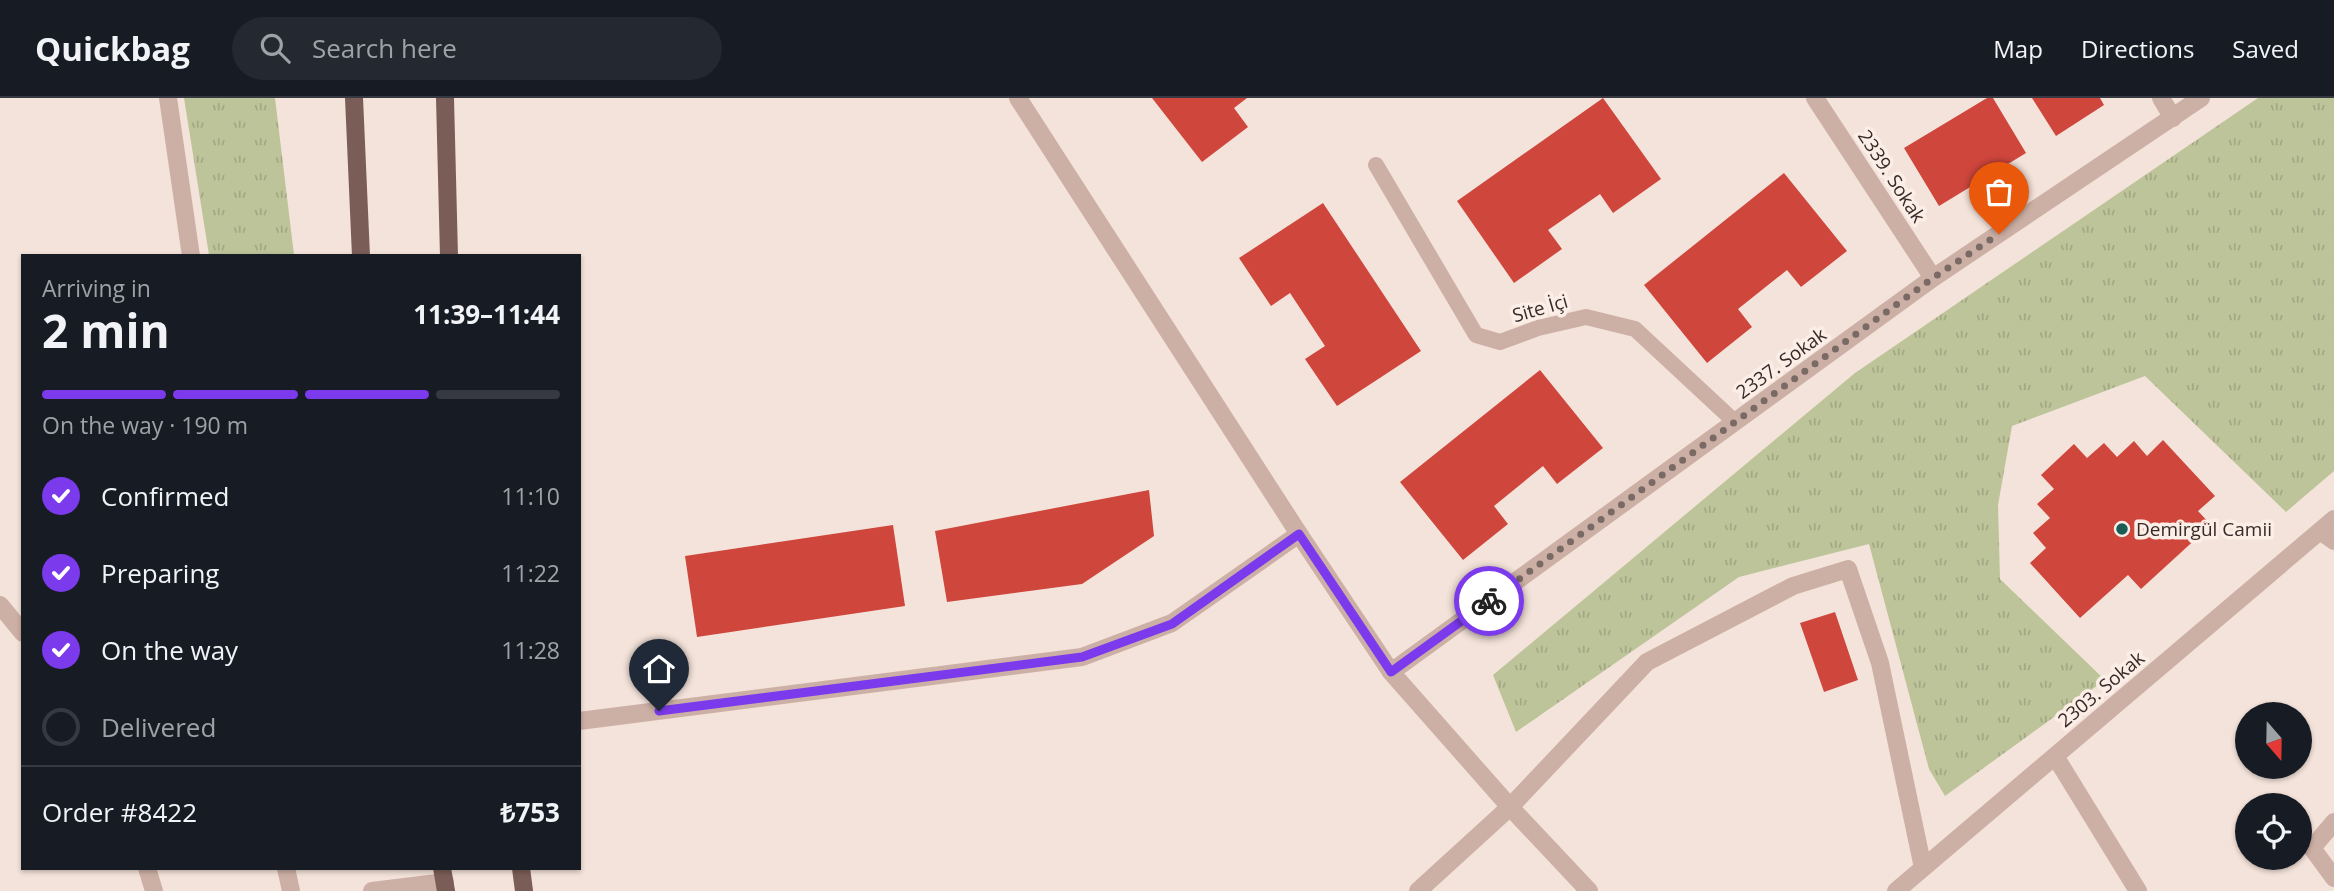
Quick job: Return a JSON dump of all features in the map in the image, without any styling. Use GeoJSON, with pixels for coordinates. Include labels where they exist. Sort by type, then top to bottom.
{"type":"FeatureCollection","features":[{"type":"Feature","properties":{"kind":"main road"},"geometry":{"type":"LineString","coordinates":[[354,98],[361,254]]}},
{"type":"Feature","properties":{"kind":"main road"},"geometry":{"type":"LineString","coordinates":[[445,98],[449,254]]}},
{"type":"Feature","properties":{"kind":"main road"},"geometry":{"type":"LineString","coordinates":[[521,870],[524,891]]}},
{"type":"Feature","properties":{"kind":"street"},"geometry":{"type":"LineString","coordinates":[[168,98],[191,254]]}},
{"type":"Feature","properties":{"kind":"street"},"geometry":{"type":"LineString","coordinates":[[1018,98],[1391,672],[1510,807],[1589,891]]}},
{"type":"Feature","properties":{"kind":"street","name":"2339. Sokak"},"geometry":{"type":"LineString","coordinates":[[1815,98],[1933,278]]}},
{"type":"Feature","properties":{"kind":"street"},"geometry":{"type":"LineString","coordinates":[[2161,98],[2173,118]]}},
{"type":"Feature","properties":{"kind":"street","name":"2337. Sokak"},"geometry":{"type":"LineString","coordinates":[[1391,672],[1933,278],[2201,98]]}},
{"type":"Feature","properties":{"kind":"street","name":"2303. Sokak"},"geometry":{"type":"LineString","coordinates":[[1896,891],[2055,756],[2327,536],[2334,519]]}},
{"type":"Feature","properties":{"kind":"street"},"geometry":{"type":"LineString","coordinates":[[581,721],[1082,657],[1172,624],[1299,534]]}},
{"type":"Feature","properties":{"kind":"street"},"geometry":{"type":"LineString","coordinates":[[1418,891],[1510,807],[1647,662],[1793,586],[1848,569],[1881,663],[1923,868]]}},
{"type":"Feature","properties":{"kind":"street"},"geometry":{"type":"LineString","coordinates":[[0,604],[21,630]]}},
{"type":"Feature","properties":{"kind":"street"},"geometry":{"type":"LineString","coordinates":[[2055,756],[2138,891]]}},
{"type":"Feature","properties":{"kind":"street"},"geometry":{"type":"LineString","coordinates":[[2334,822],[2312,848],[2334,878]]}},
{"type":"Feature","properties":{"kind":"street"},"geometry":{"type":"LineString","coordinates":[[148,870],[153,891]]}},
{"type":"Feature","properties":{"kind":"street"},"geometry":{"type":"LineString","coordinates":[[286,870],[291,891]]}},
{"type":"Feature","properties":{"kind":"street"},"geometry":{"type":"LineString","coordinates":[[372,891],[444,880]]}},
{"type":"Feature","properties":{"kind":"lane","name":"Site İçi"},"geometry":{"type":"LineString","coordinates":[[1376,165],[1476,335],[1500,342],[1538,328],[1586,317],[1635,329],[1735,422]]}},
{"type":"Feature","properties":{"kind":"green space"},"geometry":{"type":"Polygon","coordinates":[[[184,98],[275,98],[294,254],[209,254],[184,98]]]}},
{"type":"Feature","properties":{"kind":"green space"},"geometry":{"type":"Polygon","coordinates":[[[2258,98],[2334,98],[2334,471],[2286,512],[2145,376],[2012,426],[1998,505],[2000,579],[2105,680],[1945,796],[1929,769],[1869,544],[1739,577],[1516,732],[1493,675],[1855,373],[2258,98]]]}},
{"type":"Feature","properties":{"kind":"building"},"geometry":{"type":"Polygon","coordinates":[[[1152,98],[1247,98],[1234,108],[1248,127],[1202,162],[1152,98]]]}},
{"type":"Feature","properties":{"kind":"building"},"geometry":{"type":"Polygon","coordinates":[[[1603,98],[1661,179],[1613,213],[1600,194],[1548,230],[1562,249],[1514,283],[1457,201],[1603,98]]]}},
{"type":"Feature","properties":{"kind":"building"},"geometry":{"type":"Polygon","coordinates":[[[1987,98],[1993,98],[2026,153],[1939,206],[1904,148],[1987,98]]]}},
{"type":"Feature","properties":{"kind":"building"},"geometry":{"type":"Polygon","coordinates":[[[2032,98],[2100,98],[2104,105],[2056,136],[2032,98]]]}},
{"type":"Feature","properties":{"kind":"building"},"geometry":{"type":"Polygon","coordinates":[[[1784,173],[1847,251],[1801,287],[1787,270],[1738,309],[1752,327],[1707,363],[1644,285],[1784,173]]]}},
{"type":"Feature","properties":{"kind":"building"},"geometry":{"type":"Polygon","coordinates":[[[1323,203],[1421,351],[1337,406],[1305,359],[1325,346],[1290,293],[1271,306],[1239,258],[1323,203]]]}},
{"type":"Feature","properties":{"kind":"building"},"geometry":{"type":"Polygon","coordinates":[[[1540,370],[1603,448],[1557,484],[1543,466],[1494,506],[1508,524],[1463,560],[1400,482],[1540,370]]]}},
{"type":"Feature","properties":{"kind":"building","name":"Demirgül Camii"},"geometry":{"type":"Polygon","coordinates":[[[2163,440],[2215,496],[2198,511],[2211,525],[2141,589],[2128,575],[2080,618],[2030,563],[2046,548],[2033,533],[2050,518],[2037,504],[2054,489],[2041,475],[2074,444],[2087,458],[2104,443],[2117,457],[2134,441],[2147,456],[2163,440]]]}},
{"type":"Feature","properties":{"kind":"building"},"geometry":{"type":"Polygon","coordinates":[[[1149,490],[1154,536],[1082,584],[947,602],[935,531],[1149,490]]]}},
{"type":"Feature","properties":{"kind":"building"},"geometry":{"type":"Polygon","coordinates":[[[893,525],[905,606],[697,637],[685,556],[893,525]]]}},
{"type":"Feature","properties":{"kind":"building"},"geometry":{"type":"Polygon","coordinates":[[[1835,612],[1858,680],[1824,692],[1800,623],[1835,612]]]}},
{"type":"Feature","properties":{"kind":"way so far"},"geometry":{"type":"LineString","coordinates":[[1489,601],[1933,278],[1999,234]]}},
{"type":"Feature","properties":{"kind":"place","name":"Demirgül Camii"},"geometry":{"type":"Point","coordinates":[2122,529]}},
{"type":"Feature","properties":{"kind":"route"},"geometry":{"type":"LineString","coordinates":[[659,711],[1082,657],[1172,624],[1299,534],[1391,672],[1489,601]]}}]}
